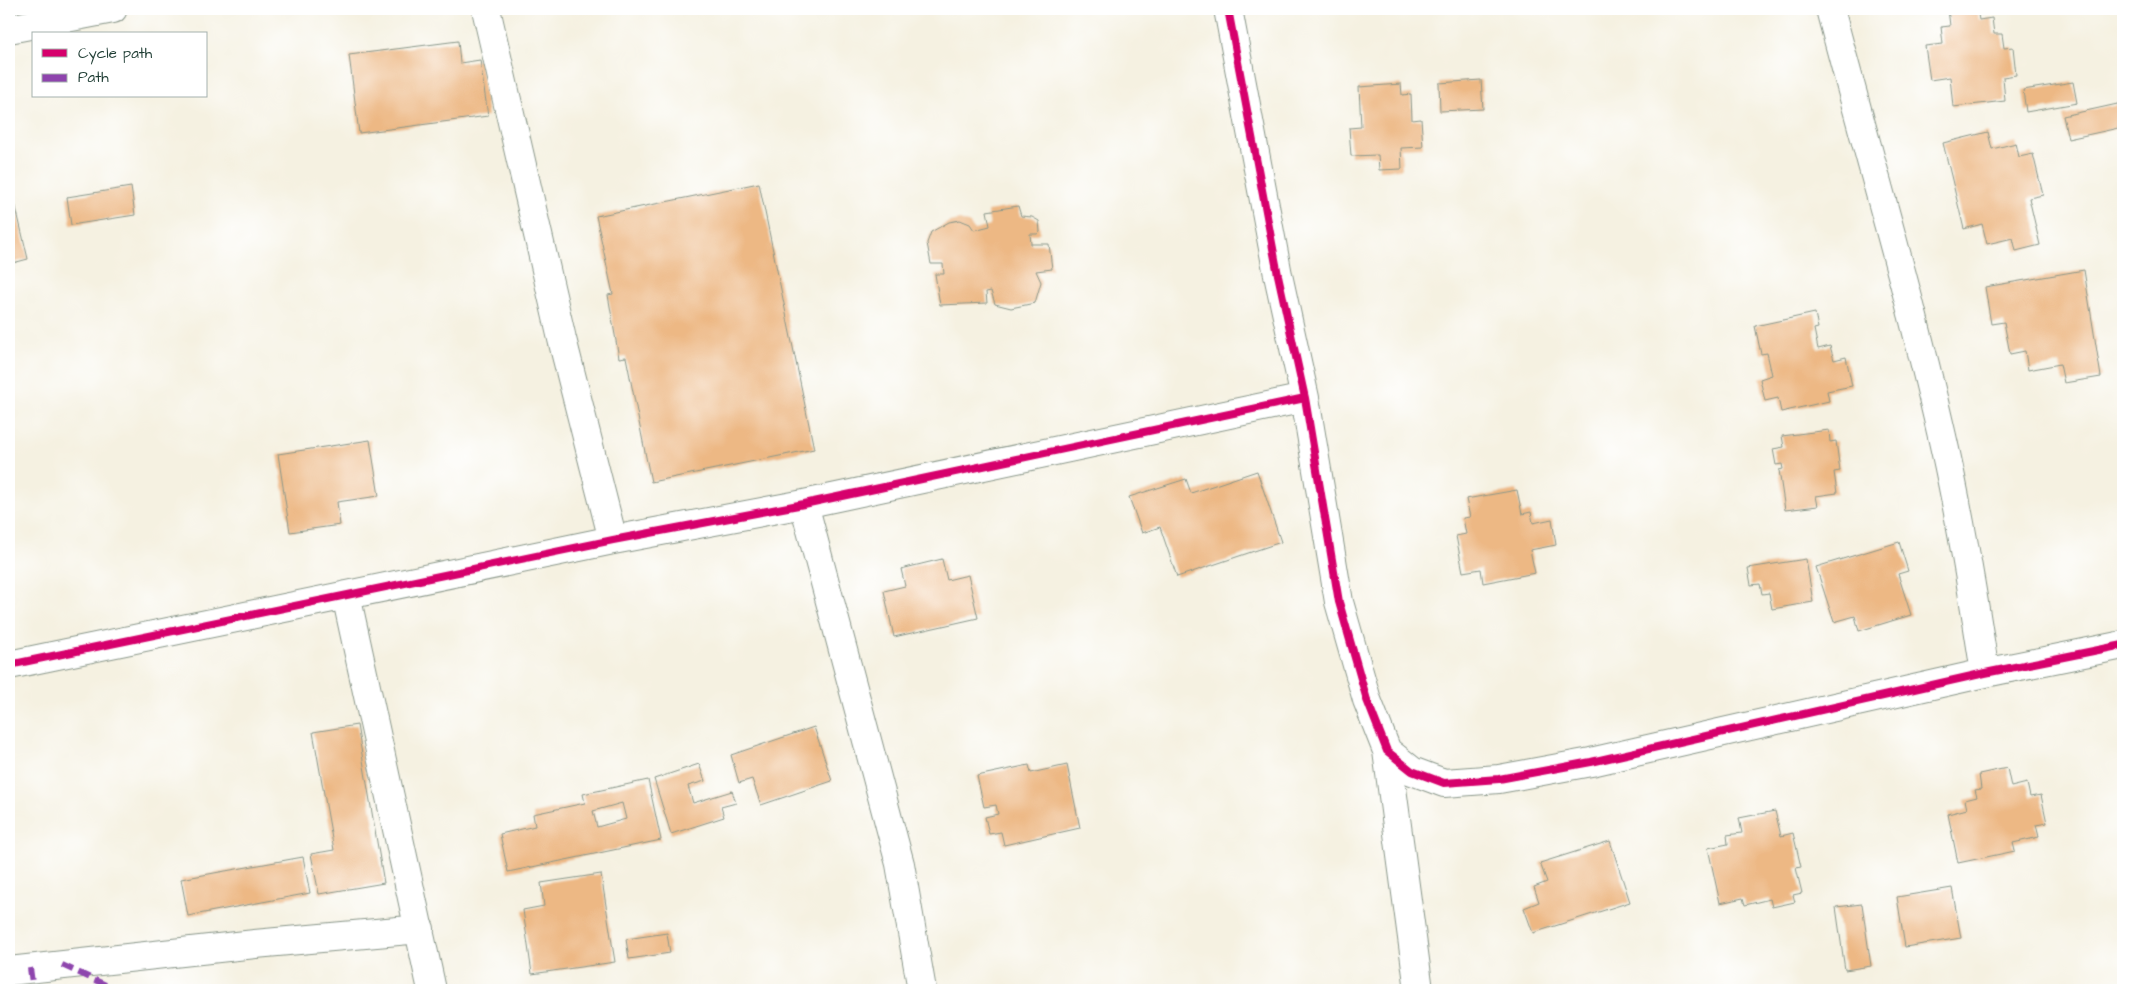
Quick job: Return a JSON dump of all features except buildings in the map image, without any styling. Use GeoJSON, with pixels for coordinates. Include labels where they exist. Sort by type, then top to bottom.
{"type":"FeatureCollection","features":[{"type":"Feature","properties":{"kind":"street"},"geometry":{"type":"LineString","coordinates":[[9,29],[113,9]]}},
{"type":"Feature","properties":{"kind":"street"},"geometry":{"type":"LineString","coordinates":[[486,9],[562,339],[613,540]]}},
{"type":"Feature","properties":{"kind":"street"},"geometry":{"type":"LineString","coordinates":[[1228,9],[1278,275],[1305,398],[1339,602],[1367,700],[1386,751],[1419,990]]}},
{"type":"Feature","properties":{"kind":"street"},"geometry":{"type":"LineString","coordinates":[[1830,9],[1915,328],[1946,454],[1985,673]]}},
{"type":"Feature","properties":{"kind":"street"},"geometry":{"type":"LineString","coordinates":[[9,665],[613,540],[804,504],[1305,398]]}},
{"type":"Feature","properties":{"kind":"street"},"geometry":{"type":"LineString","coordinates":[[804,504],[900,864],[922,990]]}},
{"type":"Feature","properties":{"kind":"street"},"geometry":{"type":"LineString","coordinates":[[346,595],[432,990]]}},
{"type":"Feature","properties":{"kind":"street"},"geometry":{"type":"LineString","coordinates":[[1386,751],[1412,771],[1444,783],[1499,779],[1591,762],[1985,673],[2123,646]]}},
{"type":"Feature","properties":{"kind":"street"},"geometry":{"type":"LineString","coordinates":[[9,971],[420,928]]}},
{"type":"Feature","properties":{"kind":"marked path"},"geometry":{"type":"LineString","coordinates":[[62,965],[117,990]]}},
{"type":"Feature","properties":{"kind":"marked path"},"geometry":{"type":"LineString","coordinates":[[30,968],[33,990]]}},
{"type":"Feature","properties":{"kind":"cycle path"},"geometry":{"type":"LineString","coordinates":[[1228,9],[1278,275],[1305,398],[1339,602],[1367,700],[1387,751],[1412,771],[1444,783],[1499,779],[1591,762],[1985,673],[2123,645]]}},
{"type":"Feature","properties":{"kind":"cycle path"},"geometry":{"type":"LineString","coordinates":[[9,665],[613,540],[804,504],[1305,398]]}}]}
